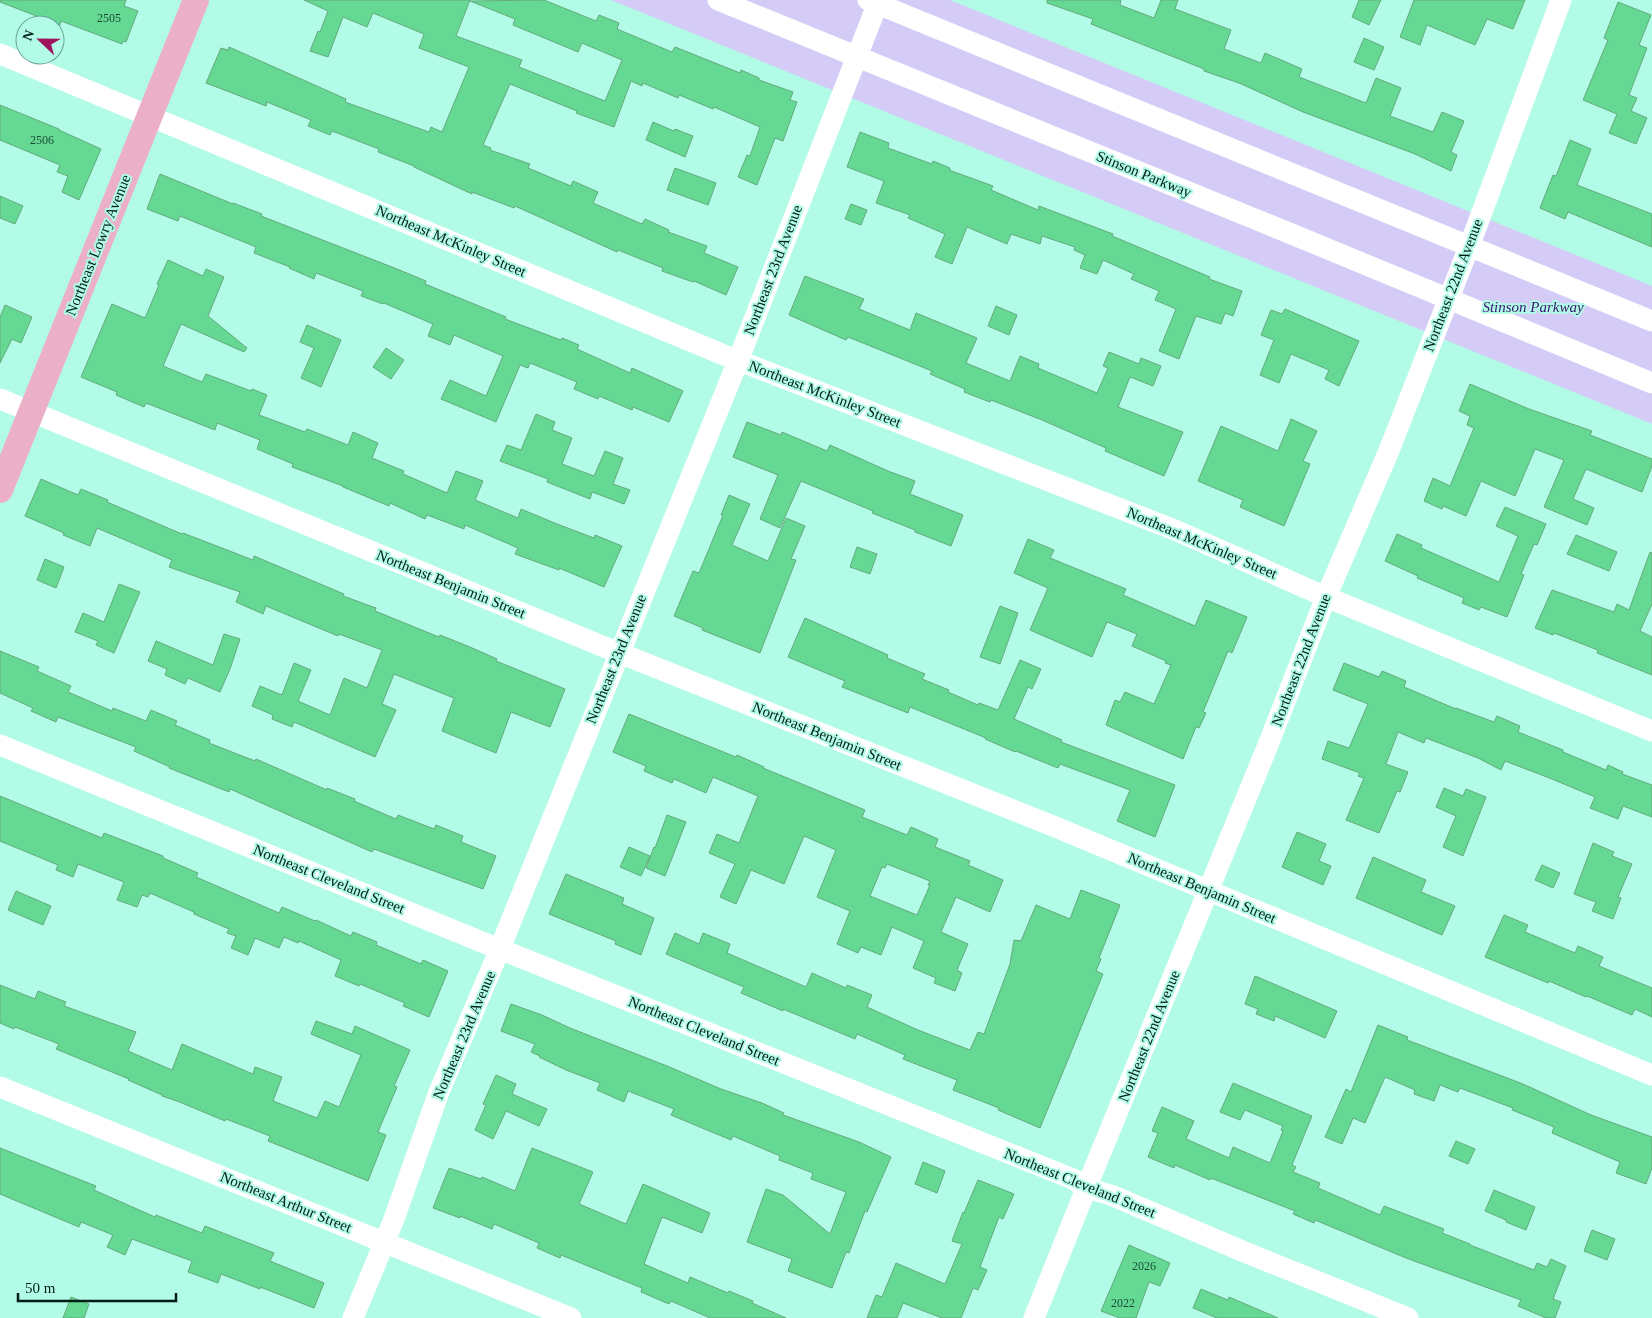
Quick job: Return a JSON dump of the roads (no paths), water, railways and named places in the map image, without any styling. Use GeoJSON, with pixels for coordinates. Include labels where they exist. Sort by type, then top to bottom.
{"type":"FeatureCollection","features":[{"type":"Feature","properties":{"kind":"main road","name":"Northeast Lowry Avenue"},"geometry":{"type":"LineString","coordinates":[[0,490],[196,0]]}},
{"type":"Feature","properties":{"kind":"street","name":"Stinson Parkway"},"geometry":{"type":"LineString","coordinates":[[718,0],[1652,384]]}},
{"type":"Feature","properties":{"kind":"street","name":"Northeast 22nd Avenue"},"geometry":{"type":"LineString","coordinates":[[1034,1318],[1268,745],[1326,597],[1388,453],[1469,247],[1561,0]]}},
{"type":"Feature","properties":{"kind":"street","name":"Northeast 23rd Avenue"},"geometry":{"type":"LineString","coordinates":[[353,1318],[386,1242],[439,1092],[738,360],[858,57],[875,1]]}},
{"type":"Feature","properties":{"kind":"street"},"geometry":{"type":"LineString","coordinates":[[875,1],[1652,321]]}},
{"type":"Feature","properties":{"kind":"street","name":"Northeast McKinley Street"},"geometry":{"type":"LineString","coordinates":[[0,54],[738,360],[1175,530],[1326,597],[1652,731]]}},
{"type":"Feature","properties":{"kind":"street","name":"Northeast Benjamin Street"},"geometry":{"type":"LineString","coordinates":[[0,399],[619,652],[1053,826],[1652,1075]]}},
{"type":"Feature","properties":{"kind":"street","name":"Northeast Cleveland Street"},"geometry":{"type":"LineString","coordinates":[[0,745],[1073,1179],[1086,1188],[1111,1195],[1242,1251],[1408,1318]]}},
{"type":"Feature","properties":{"kind":"street","name":"Northeast Arthur Street"},"geometry":{"type":"LineString","coordinates":[[0,1087],[571,1318]]}}]}
